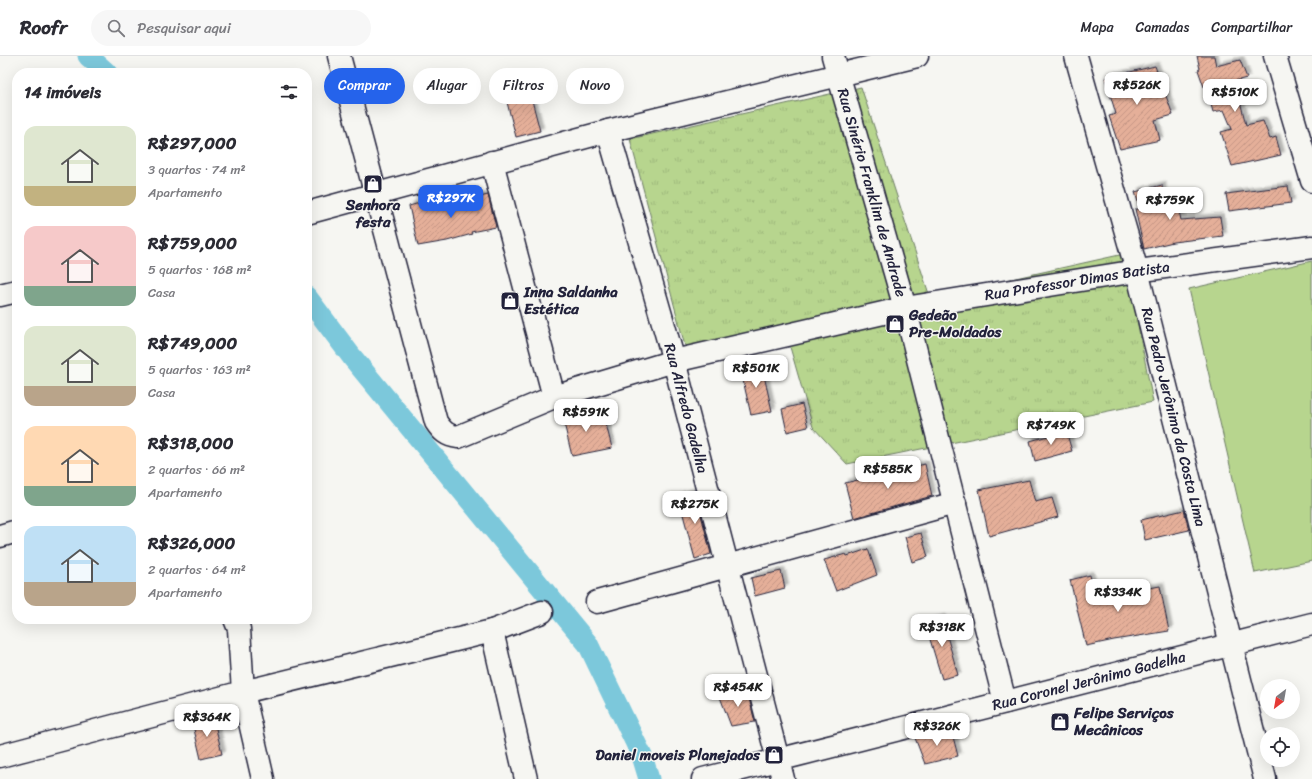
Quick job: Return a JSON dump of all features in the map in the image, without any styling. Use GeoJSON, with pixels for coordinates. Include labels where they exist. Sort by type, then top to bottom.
{"type":"FeatureCollection","features":[{"type":"Feature","properties":{"kind":"street"},"geometry":{"type":"LineString","coordinates":[[339,56],[375,195]]}},
{"type":"Feature","properties":{"kind":"street"},"geometry":{"type":"LineString","coordinates":[[312,213],[608,131],[835,66],[917,56]]}},
{"type":"Feature","properties":{"kind":"street","name":"Rua Pedro Jerônimo da Costa Lima"},"geometry":{"type":"LineString","coordinates":[[1076,56],[1137,271],[1233,644],[1265,779]]}},
{"type":"Feature","properties":{"kind":"street"},"geometry":{"type":"LineString","coordinates":[[1275,56],[1312,181]]}},
{"type":"Feature","properties":{"kind":"street","name":"Rua Sinério Franklim de Andrade"},"geometry":{"type":"LineString","coordinates":[[835,66],[905,308],[1005,702]]}},
{"type":"Feature","properties":{"kind":"street","name":"Rua Alfredo Gadelha"},"geometry":{"type":"LineString","coordinates":[[608,131],[674,361],[781,769]]}},
{"type":"Feature","properties":{"kind":"street"},"geometry":{"type":"LineString","coordinates":[[492,162],[554,397]]}},
{"type":"Feature","properties":{"kind":"street","name":"Rua Professor Dimas Batista"},"geometry":{"type":"LineString","coordinates":[[375,195],[436,422],[441,430],[449,436],[458,437],[554,397],[674,361],[905,308],[1137,271],[1312,247]]}},
{"type":"Feature","properties":{"kind":"street"},"geometry":{"type":"LineString","coordinates":[[0,295],[12,292]]}},
{"type":"Feature","properties":{"kind":"street"},"geometry":{"type":"LineString","coordinates":[[597,602],[955,503]]}},
{"type":"Feature","properties":{"kind":"street"},"geometry":{"type":"LineString","coordinates":[[0,536],[12,532]]}},
{"type":"Feature","properties":{"kind":"street"},"geometry":{"type":"LineString","coordinates":[[0,756],[243,692],[492,631],[542,612]]}},
{"type":"Feature","properties":{"kind":"street"},"geometry":{"type":"LineString","coordinates":[[237,624],[239,629],[243,692],[264,779]]}},
{"type":"Feature","properties":{"kind":"street","name":"Rua Coronel Jerônimo Gadelha"},"geometry":{"type":"LineString","coordinates":[[703,779],[781,769],[1005,702],[1312,624]]}},
{"type":"Feature","properties":{"kind":"street"},"geometry":{"type":"LineString","coordinates":[[492,631],[526,779]]}},
{"type":"Feature","properties":{"kind":"green space"},"geometry":{"type":"Polygon","coordinates":[[[861,87],[930,297],[1124,254],[1153,402],[847,464],[813,427],[788,340],[689,361],[630,139],[861,87]]]}},
{"type":"Feature","properties":{"kind":"green space"},"geometry":{"type":"Polygon","coordinates":[[[1312,261],[1312,561],[1255,573],[1189,289],[1312,261]]]}},
{"type":"Feature","properties":{"kind":"building"},"geometry":{"type":"Polygon","coordinates":[[[1197,56],[1214,56],[1216,66],[1240,60],[1247,78],[1235,81],[1246,125],[1263,121],[1270,139],[1276,137],[1281,155],[1232,166],[1221,132],[1232,129],[1224,110],[1213,112],[1206,86],[1204,87],[1198,70],[1200,69],[1197,56]]]}},
{"type":"Feature","properties":{"kind":"building"},"geometry":{"type":"Polygon","coordinates":[[[1155,66],[1173,115],[1155,120],[1160,140],[1120,149],[1109,116],[1116,114],[1105,78],[1155,66]]]}},
{"type":"Feature","properties":{"kind":"building"},"geometry":{"type":"Polygon","coordinates":[[[507,104],[533,104],[540,131],[516,137],[507,104]]]}},
{"type":"Feature","properties":{"kind":"building"},"geometry":{"type":"Polygon","coordinates":[[[1162,185],[1163,204],[1177,202],[1181,220],[1220,217],[1223,236],[1173,242],[1144,249],[1135,209],[1140,209],[1135,192],[1162,185]]]}},
{"type":"Feature","properties":{"kind":"building"},"geometry":{"type":"Polygon","coordinates":[[[1288,186],[1291,203],[1229,211],[1226,194],[1288,186]]]}},
{"type":"Feature","properties":{"kind":"building"},"geometry":{"type":"Polygon","coordinates":[[[488,195],[496,227],[471,232],[472,234],[447,241],[418,246],[409,206],[434,199],[436,206],[462,197],[463,201],[488,195]]]}},
{"type":"Feature","properties":{"kind":"building"},"geometry":{"type":"Polygon","coordinates":[[[761,362],[772,411],[751,415],[740,367],[761,362]]]}},
{"type":"Feature","properties":{"kind":"building"},"geometry":{"type":"Polygon","coordinates":[[[802,404],[808,427],[787,432],[782,409],[802,404]]]}},
{"type":"Feature","properties":{"kind":"building"},"geometry":{"type":"Polygon","coordinates":[[[576,407],[580,422],[604,416],[612,448],[572,456],[561,411],[576,407]]]}},
{"type":"Feature","properties":{"kind":"building"},"geometry":{"type":"Polygon","coordinates":[[[1066,431],[1072,451],[1035,461],[1030,441],[1066,431]]]}},
{"type":"Feature","properties":{"kind":"building"},"geometry":{"type":"Polygon","coordinates":[[[925,464],[932,496],[854,518],[845,483],[925,464]]]}},
{"type":"Feature","properties":{"kind":"building"},"geometry":{"type":"Polygon","coordinates":[[[1029,480],[1035,502],[1052,498],[1058,517],[989,536],[979,490],[1029,480]]]}},
{"type":"Feature","properties":{"kind":"building"},"geometry":{"type":"Polygon","coordinates":[[[695,491],[711,554],[695,559],[678,496],[695,491]]]}},
{"type":"Feature","properties":{"kind":"building"},"geometry":{"type":"Polygon","coordinates":[[[1184,510],[1189,530],[1145,540],[1141,520],[1184,510]]]}},
{"type":"Feature","properties":{"kind":"building"},"geometry":{"type":"Polygon","coordinates":[[[921,533],[928,557],[912,562],[905,537],[921,533]]]}},
{"type":"Feature","properties":{"kind":"building"},"geometry":{"type":"Polygon","coordinates":[[[868,549],[877,575],[836,591],[824,560],[846,554],[847,556],[868,549]]]}},
{"type":"Feature","properties":{"kind":"building"},"geometry":{"type":"Polygon","coordinates":[[[781,571],[785,588],[755,596],[751,578],[781,571]]]}},
{"type":"Feature","properties":{"kind":"building"},"geometry":{"type":"Polygon","coordinates":[[[1090,575],[1095,598],[1160,586],[1169,631],[1086,646],[1070,580],[1090,575]]]}},
{"type":"Feature","properties":{"kind":"building"},"geometry":{"type":"Polygon","coordinates":[[[942,618],[958,675],[942,679],[925,623],[942,618]]]}},
{"type":"Feature","properties":{"kind":"building"},"geometry":{"type":"Polygon","coordinates":[[[747,690],[755,722],[731,726],[720,697],[747,690]]]}},
{"type":"Feature","properties":{"kind":"building"},"geometry":{"type":"Polygon","coordinates":[[[213,716],[222,754],[201,759],[192,721],[213,716]]]}},
{"type":"Feature","properties":{"kind":"building"},"geometry":{"type":"Polygon","coordinates":[[[951,729],[958,756],[925,764],[915,738],[951,729]]]}},
{"type":"Feature","properties":{"kind":"waterway"},"geometry":{"type":"LineString","coordinates":[[88,56],[101,68]]}},
{"type":"Feature","properties":{"kind":"waterway"},"geometry":{"type":"LineString","coordinates":[[312,304],[352,357],[588,644],[642,756],[649,779]]}},
{"type":"Feature","properties":{"kind":"place","name":"Senhora festa"},"geometry":{"type":"Point","coordinates":[373,184]}},
{"type":"Feature","properties":{"kind":"place","name":"Inna Saldanha Estética"},"geometry":{"type":"Point","coordinates":[510,301]}},
{"type":"Feature","properties":{"kind":"place","name":"Gedeão Pre-Moldados"},"geometry":{"type":"Point","coordinates":[895,324]}},
{"type":"Feature","properties":{"kind":"place","name":"Felipe Serviços Mecânicos"},"geometry":{"type":"Point","coordinates":[1060,722]}},
{"type":"Feature","properties":{"kind":"place","name":"Daniel moveis Planejados"},"geometry":{"type":"Point","coordinates":[774,755]}}]}
